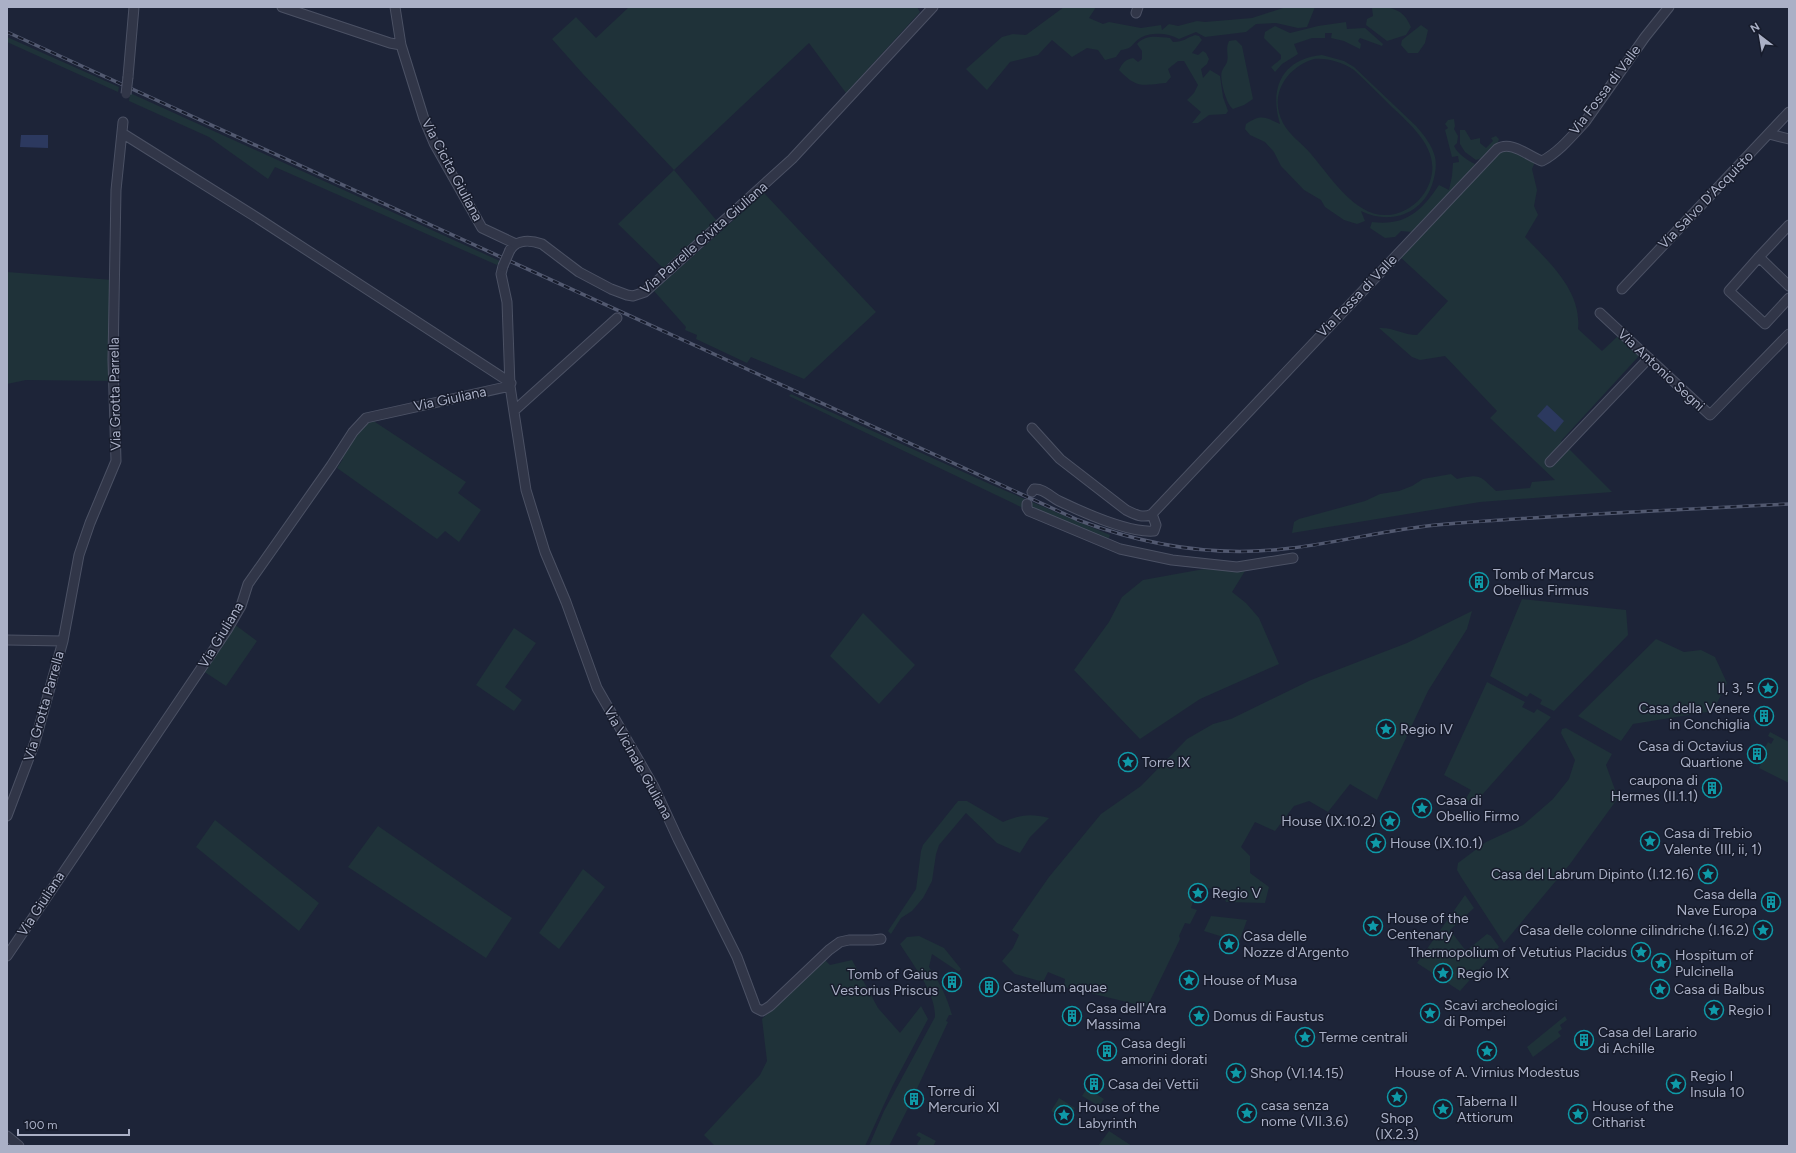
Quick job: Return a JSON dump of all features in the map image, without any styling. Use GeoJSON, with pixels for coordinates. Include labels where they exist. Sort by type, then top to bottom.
{"type":"FeatureCollection","features":[{"type":"Feature","properties":{"kind":"street"},"geometry":{"type":"LineString","coordinates":[[126,94],[134,7]]}},
{"type":"Feature","properties":{"kind":"street"},"geometry":{"type":"LineString","coordinates":[[282,7],[390,43],[401,45]]}},
{"type":"Feature","properties":{"kind":"street","name":"Via Cicita Giuliana"},"geometry":{"type":"LineString","coordinates":[[395,7],[401,45],[427,128],[482,228],[513,247]]}},
{"type":"Feature","properties":{"kind":"street","name":"Via Parrelle Civita Giuliana"},"geometry":{"type":"LineString","coordinates":[[513,247],[529,241],[542,244],[579,272],[627,296],[633,296],[645,292],[792,159],[934,7]]}},
{"type":"Feature","properties":{"kind":"street","name":"Via Fossa di Valle"},"geometry":{"type":"LineString","coordinates":[[1152,514],[1501,146],[1512,147],[1542,161],[1550,157],[1574,135],[1585,122],[1645,37],[1669,7]]}},
{"type":"Feature","properties":{"kind":"street","name":"Via Salvo D'Acquisto"},"geometry":{"type":"LineString","coordinates":[[1622,289],[1789,112]]}},
{"type":"Feature","properties":{"kind":"street","name":"Via Grotta Parrella"},"geometry":{"type":"LineString","coordinates":[[7,816],[35,742],[63,641],[79,555],[90,523],[116,462],[113,360],[116,190],[123,122]]}},
{"type":"Feature","properties":{"kind":"street"},"geometry":{"type":"LineString","coordinates":[[122,133],[259,219],[511,384]]}},
{"type":"Feature","properties":{"kind":"street"},"geometry":{"type":"LineString","coordinates":[[1769,134],[1789,139]]}},
{"type":"Feature","properties":{"kind":"street"},"geometry":{"type":"LineString","coordinates":[[1788,226],[1729,291],[1765,324],[1789,298]]}},
{"type":"Feature","properties":{"kind":"street"},"geometry":{"type":"LineString","coordinates":[[511,384],[507,302],[501,274],[503,266],[513,247]]}},
{"type":"Feature","properties":{"kind":"street"},"geometry":{"type":"LineString","coordinates":[[1759,257],[1789,286]]}},
{"type":"Feature","properties":{"kind":"street","name":"Via Antonio Segni"},"geometry":{"type":"LineString","coordinates":[[1600,313],[1710,415],[1789,334]]}},
{"type":"Feature","properties":{"kind":"street"},"geometry":{"type":"LineString","coordinates":[[515,410],[617,318]]}},
{"type":"Feature","properties":{"kind":"street"},"geometry":{"type":"LineString","coordinates":[[1550,462],[1649,358]]}},
{"type":"Feature","properties":{"kind":"street","name":"Via Vicinale Giuliana"},"geometry":{"type":"LineString","coordinates":[[511,384],[526,490],[552,570],[569,608],[591,673],[614,719],[654,787],[678,839],[737,956],[756,1008],[762,1011],[770,1006],[829,950],[840,942],[849,940],[881,939]]}},
{"type":"Feature","properties":{"kind":"street","name":"Via Giuliana"},"geometry":{"type":"LineString","coordinates":[[7,956],[72,857],[227,630],[241,606],[248,584],[331,466],[353,432],[366,418],[511,384]]}},
{"type":"Feature","properties":{"kind":"street"},"geometry":{"type":"LineString","coordinates":[[1032,428],[1060,458],[1126,510],[1138,515],[1148,516],[1152,514],[1156,525],[1154,531],[1146,532],[1097,517],[1058,500],[1039,489],[1034,489],[1032,492]]}},
{"type":"Feature","properties":{"kind":"street"},"geometry":{"type":"LineString","coordinates":[[1027,504],[1026,508],[1029,511],[1120,549],[1172,560],[1237,567],[1293,558]]}},
{"type":"Feature","properties":{"kind":"street"},"geometry":{"type":"LineString","coordinates":[[7,640],[63,641]]}},
{"type":"Feature","properties":{"kind":"street"},"geometry":{"type":"LineString","coordinates":[[7,1136],[16,1145]]}},
{"type":"Feature","properties":{"kind":"shaded area"},"geometry":{"type":"Polygon","coordinates":[[[629,7],[917,7],[920,12],[846,93],[809,43],[674,170],[552,39],[576,17],[596,38],[629,7]]]}},
{"type":"Feature","properties":{"kind":"shaded area"},"geometry":{"type":"Polygon","coordinates":[[[1064,7],[1096,7],[1089,18],[1103,24],[1109,22],[1141,28],[1161,25],[1162,30],[1169,24],[1178,26],[1197,21],[1205,22],[1252,18],[1286,7],[1315,7],[1307,27],[1298,28],[1276,23],[1256,24],[1246,32],[1205,37],[1196,32],[1179,39],[1165,34],[1151,34],[1142,37],[1131,47],[1121,50],[1116,57],[1105,60],[1098,50],[1087,48],[1072,57],[1052,40],[1038,55],[1010,62],[987,90],[966,69],[1002,37],[1013,34],[1026,35],[1064,7]]]}},
{"type":"Feature","properties":{"kind":"shaded area"},"geometry":{"type":"Polygon","coordinates":[[[1373,7],[1391,8],[1400,12],[1411,27],[1406,35],[1387,41],[1366,25],[1367,19],[1373,16],[1373,7]]]}},
{"type":"Feature","properties":{"kind":"shaded area"},"geometry":{"type":"Polygon","coordinates":[[[1346,22],[1347,29],[1365,28],[1383,44],[1382,46],[1360,38],[1358,41],[1361,44],[1360,49],[1344,41],[1331,38],[1332,33],[1325,33],[1325,38],[1312,38],[1294,44],[1298,54],[1282,64],[1275,72],[1271,67],[1281,59],[1281,55],[1264,38],[1265,32],[1275,26],[1290,33],[1318,26],[1346,22]]]}},
{"type":"Feature","properties":{"kind":"shaded area"},"geometry":{"type":"Polygon","coordinates":[[[1421,25],[1428,30],[1425,43],[1418,53],[1408,53],[1401,45],[1402,40],[1421,25]]]}},
{"type":"Feature","properties":{"kind":"shaded area"},"geometry":{"type":"Polygon","coordinates":[[[1195,35],[1199,36],[1202,40],[1192,53],[1198,55],[1203,51],[1206,53],[1209,59],[1207,64],[1201,69],[1203,78],[1210,70],[1220,76],[1223,97],[1228,111],[1226,114],[1209,115],[1198,123],[1192,123],[1201,112],[1187,100],[1194,93],[1198,85],[1184,61],[1178,61],[1168,69],[1171,77],[1166,83],[1145,85],[1135,83],[1119,70],[1123,63],[1128,60],[1133,58],[1138,62],[1142,59],[1142,51],[1137,44],[1148,37],[1170,38],[1173,42],[1177,42],[1195,35]]]}},
{"type":"Feature","properties":{"kind":"shaded area"},"geometry":{"type":"Polygon","coordinates":[[[7,37],[119,87],[118,92],[7,42],[7,37]]]}},
{"type":"Feature","properties":{"kind":"shaded area"},"geometry":{"type":"Polygon","coordinates":[[[1236,40],[1242,46],[1253,99],[1244,105],[1233,109],[1226,97],[1222,85],[1221,74],[1227,62],[1227,47],[1229,41],[1236,40]]]}},
{"type":"Feature","properties":{"kind":"shaded area"},"geometry":{"type":"Polygon","coordinates":[[[1322,55],[1344,61],[1354,67],[1416,126],[1427,140],[1435,157],[1435,175],[1427,195],[1420,204],[1412,210],[1393,217],[1382,217],[1361,211],[1365,221],[1357,224],[1344,220],[1325,207],[1321,200],[1304,190],[1281,166],[1274,152],[1265,142],[1250,135],[1245,129],[1246,124],[1259,118],[1267,118],[1280,124],[1276,99],[1278,87],[1288,69],[1297,62],[1322,55]],[[1314,59],[1296,68],[1288,75],[1283,84],[1279,93],[1278,102],[1279,113],[1283,123],[1341,190],[1352,201],[1365,210],[1378,214],[1393,214],[1414,205],[1427,188],[1432,173],[1430,153],[1419,134],[1354,70],[1335,61],[1314,59]]]}},
{"type":"Feature","properties":{"kind":"shaded area"},"geometry":{"type":"Polygon","coordinates":[[[130,93],[500,261],[497,265],[275,167],[268,179],[209,137],[129,101],[130,93]]]}},
{"type":"Feature","properties":{"kind":"shaded area"},"geometry":{"type":"Polygon","coordinates":[[[1454,119],[1454,129],[1458,136],[1457,143],[1454,146],[1458,152],[1475,164],[1474,167],[1412,232],[1401,231],[1395,237],[1385,238],[1370,228],[1372,222],[1394,222],[1411,215],[1426,203],[1439,185],[1449,190],[1453,163],[1459,162],[1458,156],[1452,157],[1445,130],[1448,128],[1445,124],[1448,120],[1454,119]]]}},
{"type":"Feature","properties":{"kind":"shaded area"},"geometry":{"type":"Polygon","coordinates":[[[1460,130],[1465,130],[1471,140],[1480,138],[1480,143],[1486,148],[1493,141],[1491,138],[1496,136],[1499,139],[1484,157],[1476,160],[1465,152],[1460,144],[1460,130]]]}},
{"type":"Feature","properties":{"kind":"shaded area"},"geometry":{"type":"Polygon","coordinates":[[[1510,149],[1535,162],[1532,169],[1537,190],[1534,206],[1538,215],[1525,237],[1553,267],[1569,290],[1575,302],[1578,315],[1578,329],[1602,351],[1618,336],[1639,356],[1561,441],[1612,492],[1480,502],[1292,533],[1294,522],[1299,519],[1365,501],[1380,494],[1399,491],[1412,486],[1423,479],[1451,474],[1457,479],[1475,476],[1482,479],[1496,491],[1530,488],[1532,482],[1555,480],[1490,418],[1497,411],[1445,356],[1420,360],[1412,357],[1379,328],[1417,335],[1448,301],[1399,256],[1497,152],[1510,149]]]}},
{"type":"Feature","properties":{"kind":"shaded area"},"geometry":{"type":"Polygon","coordinates":[[[674,170],[717,221],[663,268],[618,224],[674,170]]]}},
{"type":"Feature","properties":{"kind":"shaded area"},"geometry":{"type":"Polygon","coordinates":[[[764,193],[876,312],[804,379],[751,357],[747,363],[696,339],[697,335],[685,330],[686,327],[654,291],[764,193]]]}},
{"type":"Feature","properties":{"kind":"shaded area"},"geometry":{"type":"Polygon","coordinates":[[[7,272],[113,280],[111,381],[26,380],[7,384],[7,272]]]}},
{"type":"Feature","properties":{"kind":"shaded area"},"geometry":{"type":"Polygon","coordinates":[[[791,394],[992,485],[1110,535],[1108,540],[1023,508],[789,396],[791,394]]]}},
{"type":"Feature","properties":{"kind":"shaded area"},"geometry":{"type":"Polygon","coordinates":[[[372,420],[466,482],[458,493],[481,510],[459,542],[445,531],[437,539],[337,468],[343,459],[341,457],[355,437],[367,423],[372,420]]]}},
{"type":"Feature","properties":{"kind":"shaded area"},"geometry":{"type":"Polygon","coordinates":[[[1204,569],[1245,571],[1232,592],[1246,603],[1259,618],[1279,664],[1200,699],[1140,739],[1074,670],[1109,622],[1122,597],[1143,580],[1204,569]]]}},
{"type":"Feature","properties":{"kind":"shaded area"},"geometry":{"type":"Polygon","coordinates":[[[1522,599],[1626,610],[1628,635],[1554,711],[1540,704],[1542,700],[1530,693],[1527,697],[1490,676],[1522,599]]]}},
{"type":"Feature","properties":{"kind":"shaded area"},"geometry":{"type":"Polygon","coordinates":[[[1472,611],[1467,629],[1428,691],[1377,800],[1350,784],[1328,812],[1309,801],[1294,806],[1275,831],[1255,822],[1241,847],[1250,856],[1250,873],[1269,887],[1265,903],[1226,902],[1222,891],[1207,888],[1206,893],[1197,889],[1191,908],[1197,910],[1190,924],[1185,923],[1179,936],[1180,939],[1147,1007],[1090,993],[1080,988],[1078,990],[1064,987],[1065,979],[1048,972],[1043,982],[1015,974],[1002,961],[1013,948],[1019,935],[1012,930],[1049,877],[1101,814],[1141,786],[1187,739],[1213,724],[1231,719],[1311,680],[1407,643],[1472,611]]]}},
{"type":"Feature","properties":{"kind":"shaded area"},"geometry":{"type":"Polygon","coordinates":[[[863,613],[915,665],[879,704],[830,656],[863,613]]]}},
{"type":"Feature","properties":{"kind":"shaded area"},"geometry":{"type":"Polygon","coordinates":[[[234,624],[257,641],[226,686],[203,671],[234,624]]]}},
{"type":"Feature","properties":{"kind":"shaded area"},"geometry":{"type":"Polygon","coordinates":[[[514,628],[536,643],[505,687],[522,700],[514,711],[476,685],[514,628]]]}},
{"type":"Feature","properties":{"kind":"shaded area"},"geometry":{"type":"Polygon","coordinates":[[[1656,639],[1684,652],[1701,650],[1715,657],[1727,683],[1713,711],[1633,724],[1621,741],[1578,716],[1656,639]]]}},
{"type":"Feature","properties":{"kind":"shaded area"},"geometry":{"type":"Polygon","coordinates":[[[1487,682],[1525,702],[1522,707],[1534,713],[1537,709],[1551,717],[1474,804],[1465,800],[1471,790],[1444,775],[1487,682]]]}},
{"type":"Feature","properties":{"kind":"shaded area"},"geometry":{"type":"Polygon","coordinates":[[[1566,728],[1612,754],[1606,765],[1618,798],[1570,864],[1504,943],[1461,877],[1457,870],[1458,863],[1486,842],[1523,825],[1553,799],[1569,779],[1575,760],[1561,733],[1562,729],[1566,728]]]}},
{"type":"Feature","properties":{"kind":"shaded area"},"geometry":{"type":"Polygon","coordinates":[[[1770,732],[1789,742],[1789,783],[1759,768],[1761,764],[1753,760],[1755,755],[1767,757],[1768,754],[1763,751],[1768,742],[1771,744],[1774,739],[1768,736],[1770,732]]]}},
{"type":"Feature","properties":{"kind":"shaded area"},"geometry":{"type":"Polygon","coordinates":[[[958,801],[967,801],[1003,822],[1025,816],[1049,818],[1030,837],[1020,853],[997,843],[966,813],[939,845],[936,854],[932,881],[923,898],[912,911],[901,918],[891,934],[888,931],[916,889],[923,845],[958,801]]]}},
{"type":"Feature","properties":{"kind":"shaded area"},"geometry":{"type":"Polygon","coordinates":[[[215,820],[319,903],[299,931],[196,847],[215,820]]]}},
{"type":"Feature","properties":{"kind":"shaded area"},"geometry":{"type":"Polygon","coordinates":[[[378,826],[512,918],[486,958],[348,867],[378,826]]]}},
{"type":"Feature","properties":{"kind":"shaded area"},"geometry":{"type":"Polygon","coordinates":[[[583,869],[605,887],[559,949],[539,933],[583,869]]]}},
{"type":"Feature","properties":{"kind":"shaded area"},"geometry":{"type":"Polygon","coordinates":[[[1465,895],[1474,908],[1450,930],[1466,951],[1487,934],[1491,936],[1499,947],[1460,991],[1417,963],[1465,895]]]}},
{"type":"Feature","properties":{"kind":"shaded area"},"geometry":{"type":"Polygon","coordinates":[[[1211,916],[1247,920],[1239,942],[1204,931],[1211,916]]]}},
{"type":"Feature","properties":{"kind":"shaded area"},"geometry":{"type":"Polygon","coordinates":[[[919,936],[944,948],[961,969],[959,972],[932,954],[929,967],[943,990],[952,1015],[949,1015],[946,1021],[948,1022],[914,1095],[911,1094],[908,1100],[911,1102],[889,1146],[869,1146],[884,1111],[935,1017],[932,998],[928,989],[900,944],[907,937],[919,936]]]}},
{"type":"Feature","properties":{"kind":"shaded area"},"geometry":{"type":"Polygon","coordinates":[[[824,959],[830,965],[852,960],[878,1008],[900,1033],[921,1006],[928,1019],[893,1085],[865,1146],[715,1146],[704,1135],[760,1075],[767,1061],[762,1019],[824,959]]]}},
{"type":"Feature","properties":{"kind":"shaded area"},"geometry":{"type":"Polygon","coordinates":[[[1565,1016],[1567,1020],[1560,1025],[1562,1029],[1558,1032],[1561,1036],[1533,1057],[1527,1047],[1565,1016]]]}},
{"type":"Feature","properties":{"kind":"shaded area"},"geometry":{"type":"Polygon","coordinates":[[[1672,1071],[1687,1078],[1681,1089],[1667,1082],[1672,1071]]]}},
{"type":"Feature","properties":{"kind":"shaded area"},"geometry":{"type":"Polygon","coordinates":[[[1087,1088],[1104,1099],[1099,1106],[1082,1096],[1087,1088]]]}},
{"type":"Feature","properties":{"kind":"shaded area"},"geometry":{"type":"Polygon","coordinates":[[[1059,1098],[1075,1108],[1066,1121],[1051,1111],[1059,1098]]]}},
{"type":"Feature","properties":{"kind":"shaded area"},"geometry":{"type":"Polygon","coordinates":[[[1109,1131],[1132,1146],[1098,1146],[1109,1131]]]}},
{"type":"Feature","properties":{"kind":"shaded area"},"geometry":{"type":"Polygon","coordinates":[[[919,1132],[936,1141],[933,1146],[919,1146],[917,1144],[921,1138],[916,1135],[919,1132]]]}},
{"type":"Feature","properties":{"kind":"water"},"geometry":{"type":"Polygon","coordinates":[[[21,135],[48,135],[48,148],[20,147],[21,135]]]}},
{"type":"Feature","properties":{"kind":"water"},"geometry":{"type":"Polygon","coordinates":[[[1547,405],[1564,421],[1555,432],[1537,416],[1547,405]]]}},
{"type":"Feature","properties":{"kind":"railway"},"geometry":{"type":"LineString","coordinates":[[7,32],[1078,520],[1128,536],[1179,547],[1204,550],[1257,551],[1302,547],[1417,527],[1480,521],[1789,504]]}},
{"type":"Feature","properties":{"kind":"place","name":"Tomb of Marcus Obellius Firmus"},"geometry":{"type":"Point","coordinates":[1479,582]}},
{"type":"Feature","properties":{"kind":"place","name":"II, 3, 5"},"geometry":{"type":"Point","coordinates":[1768,688]}},
{"type":"Feature","properties":{"kind":"place","name":"Casa della Venere in Conchiglia"},"geometry":{"type":"Point","coordinates":[1764,716]}},
{"type":"Feature","properties":{"kind":"place","name":"Regio IV"},"geometry":{"type":"Point","coordinates":[1386,729]}},
{"type":"Feature","properties":{"kind":"place","name":"Casa di Octavius Quartione"},"geometry":{"type":"Point","coordinates":[1757,754]}},
{"type":"Feature","properties":{"kind":"place","name":"Torre IX"},"geometry":{"type":"Point","coordinates":[1128,762]}},
{"type":"Feature","properties":{"kind":"place","name":"caupona di Hermes (II.1.1)"},"geometry":{"type":"Point","coordinates":[1712,788]}},
{"type":"Feature","properties":{"kind":"place","name":"Casa di Obellio Firmo"},"geometry":{"type":"Point","coordinates":[1422,808]}},
{"type":"Feature","properties":{"kind":"place","name":"House (IX.10.2)"},"geometry":{"type":"Point","coordinates":[1390,821]}},
{"type":"Feature","properties":{"kind":"place","name":"Casa di Trebio Valente (III, ii, 1)"},"geometry":{"type":"Point","coordinates":[1650,841]}},
{"type":"Feature","properties":{"kind":"place","name":"House (IX.10.1)"},"geometry":{"type":"Point","coordinates":[1376,843]}},
{"type":"Feature","properties":{"kind":"place","name":"Casa del Labrum Dipinto (I.12.16)"},"geometry":{"type":"Point","coordinates":[1708,874]}},
{"type":"Feature","properties":{"kind":"place","name":"Regio V"},"geometry":{"type":"Point","coordinates":[1198,893]}},
{"type":"Feature","properties":{"kind":"place","name":"Casa della Nave Europa"},"geometry":{"type":"Point","coordinates":[1771,902]}},
{"type":"Feature","properties":{"kind":"place","name":"House of the Centenary"},"geometry":{"type":"Point","coordinates":[1373,926]}},
{"type":"Feature","properties":{"kind":"place","name":"Casa delle colonne cilindriche (I.16.2)"},"geometry":{"type":"Point","coordinates":[1763,930]}},
{"type":"Feature","properties":{"kind":"place","name":"Casa delle Nozze d'Argento"},"geometry":{"type":"Point","coordinates":[1229,944]}},
{"type":"Feature","properties":{"kind":"place","name":"Thermopolium of Vetutius Placidus"},"geometry":{"type":"Point","coordinates":[1641,952]}},
{"type":"Feature","properties":{"kind":"place","name":"Hospitum of Pulcinella"},"geometry":{"type":"Point","coordinates":[1661,963]}},
{"type":"Feature","properties":{"kind":"place","name":"Regio IX"},"geometry":{"type":"Point","coordinates":[1443,973]}},
{"type":"Feature","properties":{"kind":"place","name":"House of Musa"},"geometry":{"type":"Point","coordinates":[1189,980]}},
{"type":"Feature","properties":{"kind":"place","name":"Tomb of Gaius Vestorius Priscus"},"geometry":{"type":"Point","coordinates":[952,982]}},
{"type":"Feature","properties":{"kind":"place","name":"Castellum aquae"},"geometry":{"type":"Point","coordinates":[989,987]}},
{"type":"Feature","properties":{"kind":"place","name":"Casa di Balbus"},"geometry":{"type":"Point","coordinates":[1660,989]}},
{"type":"Feature","properties":{"kind":"place","name":"Regio I"},"geometry":{"type":"Point","coordinates":[1714,1010]}},
{"type":"Feature","properties":{"kind":"place","name":"Scavi archeologici di Pompei"},"geometry":{"type":"Point","coordinates":[1430,1013]}},
{"type":"Feature","properties":{"kind":"place","name":"Casa dell'Ara Massima"},"geometry":{"type":"Point","coordinates":[1072,1016]}},
{"type":"Feature","properties":{"kind":"place","name":"Domus di Faustus"},"geometry":{"type":"Point","coordinates":[1199,1016]}},
{"type":"Feature","properties":{"kind":"place","name":"Terme centrali"},"geometry":{"type":"Point","coordinates":[1305,1037]}},
{"type":"Feature","properties":{"kind":"place","name":"Casa del Larario di Achille"},"geometry":{"type":"Point","coordinates":[1584,1040]}},
{"type":"Feature","properties":{"kind":"place","name":"Casa degli amorini dorati"},"geometry":{"type":"Point","coordinates":[1107,1051]}},
{"type":"Feature","properties":{"kind":"place","name":"House of A. Virnius Modestus"},"geometry":{"type":"Point","coordinates":[1487,1051]}},
{"type":"Feature","properties":{"kind":"place","name":"Shop (VI.14.15)"},"geometry":{"type":"Point","coordinates":[1236,1073]}},
{"type":"Feature","properties":{"kind":"place","name":"Casa dei Vettii"},"geometry":{"type":"Point","coordinates":[1094,1084]}},
{"type":"Feature","properties":{"kind":"place","name":"Regio I Insula 10"},"geometry":{"type":"Point","coordinates":[1676,1084]}},
{"type":"Feature","properties":{"kind":"place","name":"Shop (IX.2.3)"},"geometry":{"type":"Point","coordinates":[1397,1097]}},
{"type":"Feature","properties":{"kind":"place","name":"Torre di Mercurio XI"},"geometry":{"type":"Point","coordinates":[914,1099]}},
{"type":"Feature","properties":{"kind":"place","name":"Taberna II Attiorum"},"geometry":{"type":"Point","coordinates":[1443,1109]}},
{"type":"Feature","properties":{"kind":"place","name":"casa senza nome (VII.3.6)"},"geometry":{"type":"Point","coordinates":[1247,1113]}},
{"type":"Feature","properties":{"kind":"place","name":"House of the Citharist"},"geometry":{"type":"Point","coordinates":[1578,1114]}},
{"type":"Feature","properties":{"kind":"place","name":"House of the Labyrinth"},"geometry":{"type":"Point","coordinates":[1064,1115]}}]}
